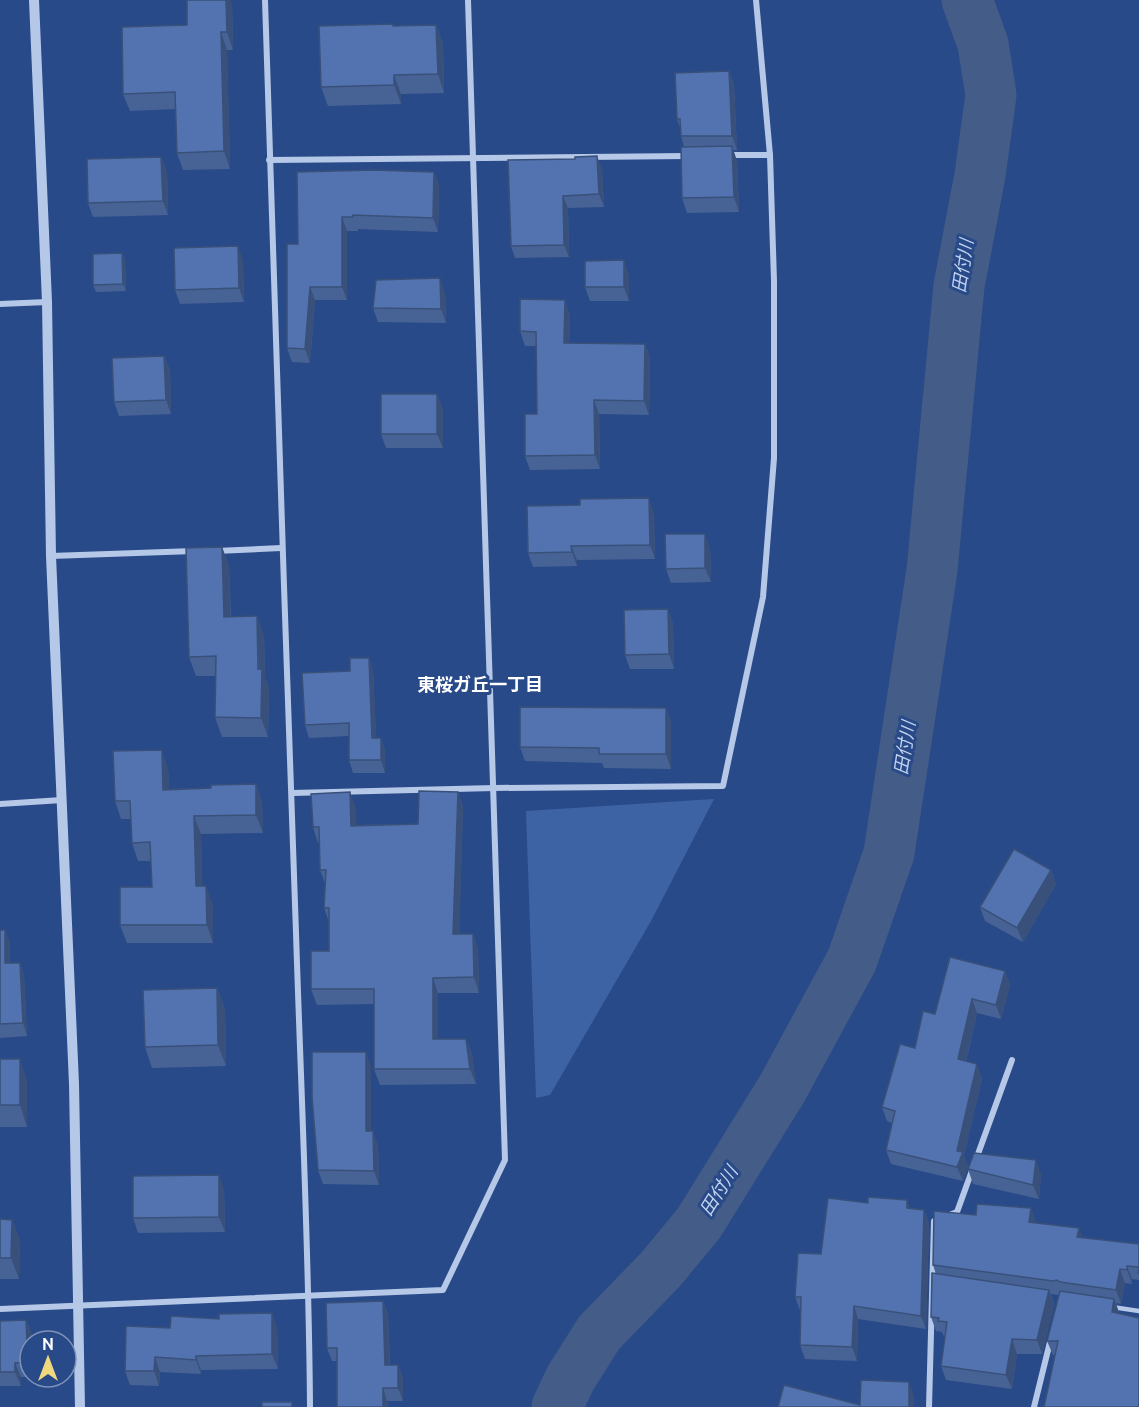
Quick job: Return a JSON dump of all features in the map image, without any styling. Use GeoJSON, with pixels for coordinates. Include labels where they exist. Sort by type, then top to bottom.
{"type":"FeatureCollection","features":[{"type":"Feature","properties":{"kind":"street"},"geometry":{"type":"LineString","coordinates":[[34,0],[47,302],[51,556],[74,1084],[80,1407]]}},
{"type":"Feature","properties":{"kind":"street"},"geometry":{"type":"LineString","coordinates":[[265,0],[281,548],[292,794],[309,1298],[310,1407]]}},
{"type":"Feature","properties":{"kind":"street"},"geometry":{"type":"LineString","coordinates":[[0,1309],[309,1298],[443,1290],[506,1160],[468,0]]}},
{"type":"Feature","properties":{"kind":"street"},"geometry":{"type":"LineString","coordinates":[[292,794],[494,788],[723,786],[763,597],[774,458],[774,281],[770,155],[756,0]]}},
{"type":"Feature","properties":{"kind":"street"},"geometry":{"type":"LineString","coordinates":[[723,155],[770,155]]}},
{"type":"Feature","properties":{"kind":"street"},"geometry":{"type":"LineString","coordinates":[[269,160],[699,156]]}},
{"type":"Feature","properties":{"kind":"street"},"geometry":{"type":"LineString","coordinates":[[0,304],[47,302]]}},
{"type":"Feature","properties":{"kind":"street"},"geometry":{"type":"LineString","coordinates":[[212,551],[281,548]]}},
{"type":"Feature","properties":{"kind":"street"},"geometry":{"type":"LineString","coordinates":[[51,556],[201,551]]}},
{"type":"Feature","properties":{"kind":"street"},"geometry":{"type":"LineString","coordinates":[[0,804],[63,800]]}},
{"type":"Feature","properties":{"kind":"street"},"geometry":{"type":"LineString","coordinates":[[929,1407],[934,1221],[957,1212],[1012,1060]]}},
{"type":"Feature","properties":{"kind":"street"},"geometry":{"type":"LineString","coordinates":[[1034,1407],[1052,1334]]}},
{"type":"Feature","properties":{"kind":"lane"},"geometry":{"type":"LineString","coordinates":[[931,1282],[943,1283]]}},
{"type":"Feature","properties":{"kind":"lane"},"geometry":{"type":"LineString","coordinates":[[1106,1306],[1139,1311]]}},
{"type":"Feature","properties":{"kind":"shaded area"},"geometry":{"type":"Polygon","coordinates":[[[714,799],[651,921],[550,1095],[536,1098],[526,811],[714,799]]]}},
{"type":"Feature","properties":{"kind":"building"},"geometry":{"type":"Polygon","coordinates":[[[187,0],[226,0],[227,32],[221,32],[224,151],[177,153],[175,92],[123,94],[122,27],[187,25],[187,0]]]}},
{"type":"Feature","properties":{"kind":"building"},"geometry":{"type":"Polygon","coordinates":[[[393,24],[393,26],[436,25],[438,74],[394,75],[394,85],[321,87],[319,26],[393,24]]]}},
{"type":"Feature","properties":{"kind":"building"},"geometry":{"type":"Polygon","coordinates":[[[729,71],[732,136],[681,136],[680,119],[677,119],[675,73],[729,71]]]}},
{"type":"Feature","properties":{"kind":"building"},"geometry":{"type":"Polygon","coordinates":[[[732,146],[734,197],[682,198],[681,147],[732,146]]]}},
{"type":"Feature","properties":{"kind":"building"},"geometry":{"type":"Polygon","coordinates":[[[597,156],[599,194],[563,196],[564,245],[511,246],[508,160],[575,159],[575,157],[597,156]]]}},
{"type":"Feature","properties":{"kind":"building"},"geometry":{"type":"Polygon","coordinates":[[[161,157],[163,201],[88,203],[87,159],[161,157]]]}},
{"type":"Feature","properties":{"kind":"building"},"geometry":{"type":"Polygon","coordinates":[[[373,170],[434,172],[433,218],[353,215],[353,217],[342,217],[342,287],[310,287],[305,349],[287,348],[287,244],[298,244],[297,172],[373,170]]]}},
{"type":"Feature","properties":{"kind":"building"},"geometry":{"type":"Polygon","coordinates":[[[238,246],[239,288],[175,290],[174,248],[238,246]]]}},
{"type":"Feature","properties":{"kind":"building"},"geometry":{"type":"Polygon","coordinates":[[[122,253],[123,284],[93,285],[93,254],[122,253]]]}},
{"type":"Feature","properties":{"kind":"building"},"geometry":{"type":"Polygon","coordinates":[[[624,260],[624,287],[585,287],[585,261],[624,260]]]}},
{"type":"Feature","properties":{"kind":"building"},"geometry":{"type":"Polygon","coordinates":[[[440,278],[441,309],[373,308],[376,280],[440,278]]]}},
{"type":"Feature","properties":{"kind":"building"},"geometry":{"type":"Polygon","coordinates":[[[520,299],[565,300],[564,343],[645,344],[644,401],[594,400],[595,455],[525,456],[525,414],[537,414],[536,332],[520,331],[520,299]]]}},
{"type":"Feature","properties":{"kind":"building"},"geometry":{"type":"Polygon","coordinates":[[[164,356],[166,400],[114,402],[112,358],[164,356]]]}},
{"type":"Feature","properties":{"kind":"building"},"geometry":{"type":"Polygon","coordinates":[[[381,394],[437,394],[437,434],[381,434],[381,394]]]}},
{"type":"Feature","properties":{"kind":"building"},"geometry":{"type":"Polygon","coordinates":[[[649,498],[650,545],[571,546],[572,552],[528,553],[527,506],[580,505],[580,499],[649,498]]]}},
{"type":"Feature","properties":{"kind":"building"},"geometry":{"type":"Polygon","coordinates":[[[665,534],[705,534],[705,568],[666,569],[665,534]]]}},
{"type":"Feature","properties":{"kind":"building"},"geometry":{"type":"Polygon","coordinates":[[[222,547],[224,617],[257,616],[258,669],[262,669],[261,718],[215,717],[216,656],[189,657],[186,548],[222,547]]]}},
{"type":"Feature","properties":{"kind":"building"},"geometry":{"type":"Polygon","coordinates":[[[668,609],[669,654],[625,655],[624,610],[668,609]]]}},
{"type":"Feature","properties":{"kind":"building"},"geometry":{"type":"Polygon","coordinates":[[[350,658],[369,658],[372,738],[381,738],[381,760],[349,760],[349,723],[305,725],[302,673],[350,671],[350,658]]]}},
{"type":"Feature","properties":{"kind":"building"},"geometry":{"type":"Polygon","coordinates":[[[520,707],[666,708],[666,754],[599,754],[599,748],[520,747],[520,707]]]}},
{"type":"Feature","properties":{"kind":"building"},"geometry":{"type":"Polygon","coordinates":[[[162,750],[163,790],[211,788],[211,785],[256,784],[256,815],[194,816],[196,886],[206,886],[207,925],[120,925],[120,887],[152,887],[150,842],[132,843],[130,801],[115,801],[113,751],[162,750]]]}},
{"type":"Feature","properties":{"kind":"building"},"geometry":{"type":"Polygon","coordinates":[[[419,791],[458,792],[453,934],[473,934],[474,977],[433,978],[433,1039],[466,1039],[470,1069],[374,1069],[374,989],[311,989],[311,951],[329,951],[329,908],[324,908],[326,870],[320,870],[319,827],[313,827],[311,794],[350,792],[351,826],[418,824],[419,791]]]}},
{"type":"Feature","properties":{"kind":"building"},"geometry":{"type":"Polygon","coordinates":[[[1014,849],[1051,870],[1017,928],[980,907],[1014,849]]]}},
{"type":"Feature","properties":{"kind":"building"},"geometry":{"type":"Polygon","coordinates":[[[0,930],[5,930],[5,963],[20,963],[23,1023],[0,1024],[0,930]]]}},
{"type":"Feature","properties":{"kind":"building"},"geometry":{"type":"Polygon","coordinates":[[[950,957],[1005,971],[996,1005],[972,999],[958,1059],[977,1064],[957,1151],[963,1152],[957,1167],[886,1150],[895,1111],[882,1107],[900,1044],[915,1048],[923,1011],[935,1014],[950,957]]]}},
{"type":"Feature","properties":{"kind":"building"},"geometry":{"type":"Polygon","coordinates":[[[217,988],[218,1045],[145,1047],[143,990],[217,988]]]}},
{"type":"Feature","properties":{"kind":"building"},"geometry":{"type":"Polygon","coordinates":[[[312,1052],[366,1052],[366,1131],[373,1131],[374,1171],[318,1170],[312,1097],[312,1052]]]}},
{"type":"Feature","properties":{"kind":"building"},"geometry":{"type":"Polygon","coordinates":[[[0,1059],[20,1059],[20,1105],[0,1105],[0,1059]]]}},
{"type":"Feature","properties":{"kind":"building"},"geometry":{"type":"Polygon","coordinates":[[[974,1153],[1036,1160],[1033,1185],[968,1169],[974,1153]]]}},
{"type":"Feature","properties":{"kind":"building"},"geometry":{"type":"Polygon","coordinates":[[[219,1175],[219,1217],[133,1218],[133,1176],[219,1175]]]}},
{"type":"Feature","properties":{"kind":"building"},"geometry":{"type":"Polygon","coordinates":[[[868,1197],[907,1200],[907,1208],[924,1210],[921,1316],[854,1306],[852,1347],[800,1345],[801,1297],[795,1297],[798,1253],[821,1254],[828,1198],[868,1203],[868,1197]]]}},
{"type":"Feature","properties":{"kind":"building"},"geometry":{"type":"Polygon","coordinates":[[[977,1204],[1031,1208],[1029,1222],[1079,1228],[1077,1237],[1139,1244],[1139,1267],[1127,1266],[1127,1270],[1120,1269],[1116,1290],[1057,1280],[933,1265],[934,1211],[976,1215],[977,1204]]]}},
{"type":"Feature","properties":{"kind":"building"},"geometry":{"type":"Polygon","coordinates":[[[0,1219],[12,1220],[11,1258],[0,1258],[0,1219]]]}},
{"type":"Feature","properties":{"kind":"building"},"geometry":{"type":"Polygon","coordinates":[[[932,1273],[1049,1290],[1037,1340],[1012,1339],[1006,1375],[941,1366],[947,1322],[931,1317],[932,1273]]]}},
{"type":"Feature","properties":{"kind":"building"},"geometry":{"type":"Polygon","coordinates":[[[1060,1291],[1114,1299],[1112,1312],[1139,1318],[1139,1407],[1044,1407],[1058,1341],[1047,1341],[1060,1291]]]}},
{"type":"Feature","properties":{"kind":"building"},"geometry":{"type":"Polygon","coordinates":[[[383,1301],[385,1365],[398,1365],[398,1388],[383,1388],[383,1407],[337,1407],[337,1348],[327,1348],[326,1303],[383,1301]]]}},
{"type":"Feature","properties":{"kind":"building"},"geometry":{"type":"Polygon","coordinates":[[[272,1313],[272,1354],[196,1356],[196,1360],[155,1357],[154,1371],[125,1371],[126,1326],[170,1328],[171,1316],[219,1319],[219,1314],[272,1313]]]}},
{"type":"Feature","properties":{"kind":"building"},"geometry":{"type":"Polygon","coordinates":[[[26,1320],[26,1329],[18,1329],[18,1363],[15,1363],[15,1372],[0,1372],[0,1321],[26,1320]]]}},
{"type":"Feature","properties":{"kind":"building"},"geometry":{"type":"Polygon","coordinates":[[[861,1380],[909,1382],[909,1407],[778,1407],[784,1385],[860,1405],[861,1380]]]}},
{"type":"Feature","properties":{"kind":"building"},"geometry":{"type":"Polygon","coordinates":[[[262,1402],[292,1402],[292,1407],[262,1407],[262,1402]]]}},
{"type":"Feature","properties":{"kind":"waterway","name":"田付川"},"geometry":{"type":"LineString","coordinates":[[557,1407],[570,1379],[599,1333],[661,1269],[699,1223],[782,1089],[852,960],[889,853],[932,570],[959,286],[980,175],[991,95],[983,44],[967,0]]}},
{"type":"Feature","properties":{"kind":"district","name":"東桜ガ丘一丁目"},"geometry":{"type":"Point","coordinates":[480,685]}}]}
